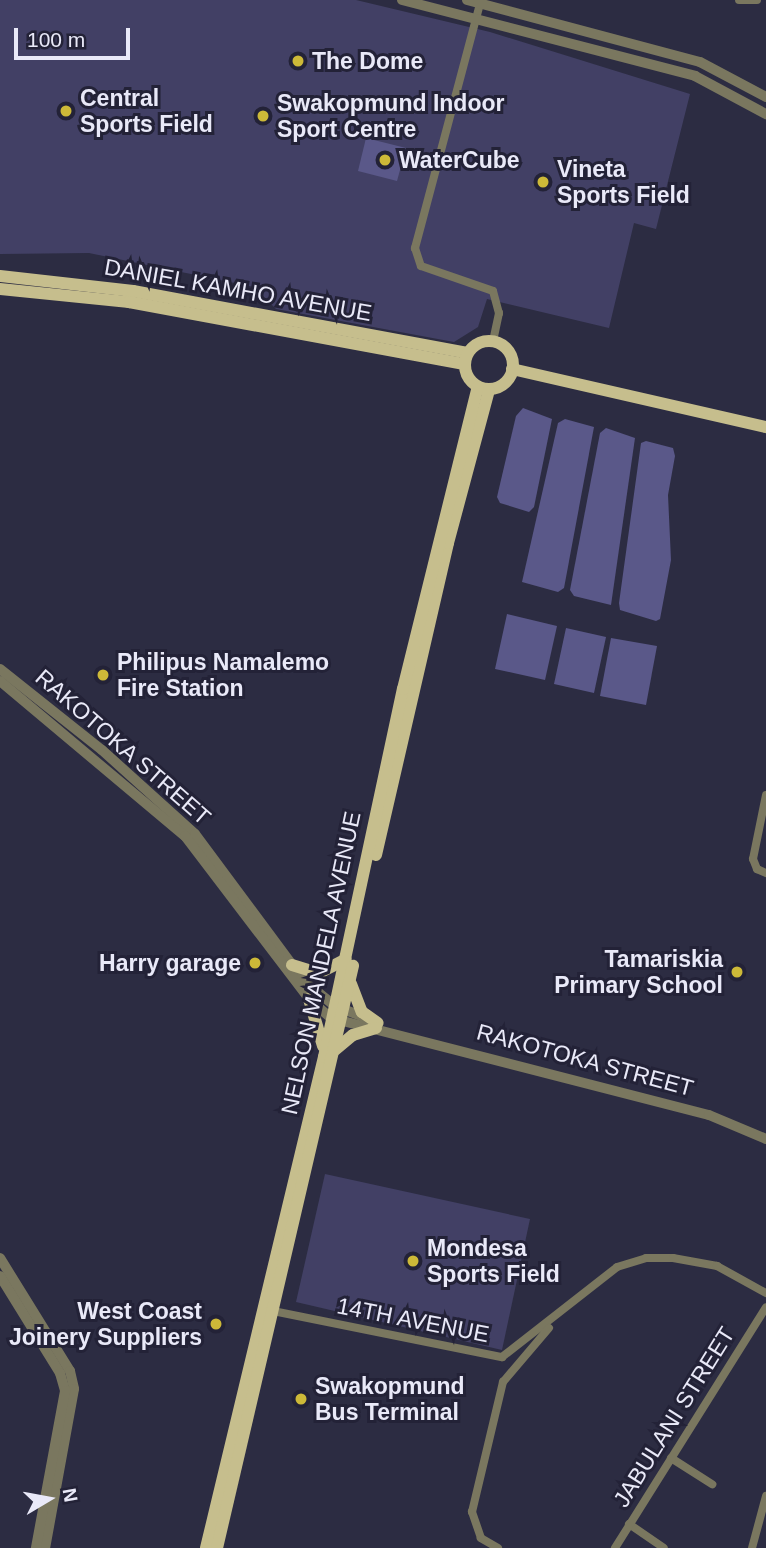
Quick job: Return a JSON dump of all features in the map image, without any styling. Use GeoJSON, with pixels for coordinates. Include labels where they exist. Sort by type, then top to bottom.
{"type":"FeatureCollection","features":[{"type":"Feature","properties":{"kind":"main road","name":"DANIEL KAMHO AVENUE"},"geometry":{"type":"LineString","coordinates":[[0,276],[119,289],[466,359]]}},
{"type":"Feature","properties":{"kind":"main road","name":"DANIEL KAMHO AVENUE"},"geometry":{"type":"LineString","coordinates":[[0,289],[129,302],[466,359]]}},
{"type":"Feature","properties":{"kind":"main road"},"geometry":{"type":"LineString","coordinates":[[494,341],[508,350],[512,369],[504,384],[484,389],[467,378],[466,359],[477,343],[494,341]]}},
{"type":"Feature","properties":{"kind":"main road"},"geometry":{"type":"LineString","coordinates":[[512,369],[766,427]]}},
{"type":"Feature","properties":{"kind":"main road","name":"NELSON MANDELA AVENUE"},"geometry":{"type":"LineString","coordinates":[[217,1548],[269,1310],[330,1053],[346,959],[403,689],[484,389]]}},
{"type":"Feature","properties":{"kind":"main road","name":"NELSON MANDELA AVENUE"},"geometry":{"type":"LineString","coordinates":[[338,1014],[350,980],[412,693],[484,389]]}},
{"type":"Feature","properties":{"kind":"main road"},"geometry":{"type":"LineString","coordinates":[[292,965],[319,972],[346,959]]}},
{"type":"Feature","properties":{"kind":"main road"},"geometry":{"type":"LineString","coordinates":[[309,999],[330,1053],[353,1035],[377,1025],[357,1004],[350,980]]}},
{"type":"Feature","properties":{"kind":"main road","name":"NELSON MANDELA AVENUE"},"geometry":{"type":"LineString","coordinates":[[206,1548],[269,1310]]}},
{"type":"Feature","properties":{"kind":"street"},"geometry":{"type":"LineString","coordinates":[[402,0],[695,76],[766,114]]}},
{"type":"Feature","properties":{"kind":"street"},"geometry":{"type":"LineString","coordinates":[[467,0],[480,1],[700,62],[766,97]]}},
{"type":"Feature","properties":{"kind":"street"},"geometry":{"type":"LineString","coordinates":[[739,0],[757,0]]}},
{"type":"Feature","properties":{"kind":"street"},"geometry":{"type":"LineString","coordinates":[[480,1],[415,248],[421,266],[493,291],[499,313],[494,341]]}},
{"type":"Feature","properties":{"kind":"street","name":"RAKOTOKA STREET"},"geometry":{"type":"LineString","coordinates":[[0,669],[102,750],[195,834],[292,965],[338,1014]]}},
{"type":"Feature","properties":{"kind":"street","name":"RAKOTOKA STREET"},"geometry":{"type":"LineString","coordinates":[[0,681],[185,836],[309,999],[338,1014],[709,1115],[766,1139]]}},
{"type":"Feature","properties":{"kind":"street"},"geometry":{"type":"LineString","coordinates":[[766,796],[754,839],[757,869],[766,873]]}},
{"type":"Feature","properties":{"kind":"street"},"geometry":{"type":"LineString","coordinates":[[0,1258],[70,1371],[75,1389],[40,1545]]}},
{"type":"Feature","properties":{"kind":"street","name":"14TH AVENUE"},"geometry":{"type":"LineString","coordinates":[[269,1310],[502,1357],[617,1267],[646,1258],[673,1258],[717,1266],[766,1293]]}},
{"type":"Feature","properties":{"kind":"street"},"geometry":{"type":"LineString","coordinates":[[0,1276],[60,1373],[65,1391],[40,1545]]}},
{"type":"Feature","properties":{"kind":"street"},"geometry":{"type":"LineString","coordinates":[[498,1548],[481,1538],[472,1512],[503,1382],[515,1363],[573,1304]]}},
{"type":"Feature","properties":{"kind":"street","name":"JABULANI STREET"},"geometry":{"type":"LineString","coordinates":[[615,1548],[766,1307]]}},
{"type":"Feature","properties":{"kind":"street"},"geometry":{"type":"LineString","coordinates":[[671,1458],[712,1484]]}},
{"type":"Feature","properties":{"kind":"street"},"geometry":{"type":"LineString","coordinates":[[752,1548],[766,1496]]}},
{"type":"Feature","properties":{"kind":"street"},"geometry":{"type":"LineString","coordinates":[[629,1524],[664,1548]]}},
{"type":"Feature","properties":{"kind":"shaded area"},"geometry":{"type":"Polygon","coordinates":[[[0,0],[356,0],[490,32],[690,94],[656,229],[634,223],[609,328],[487,299],[478,327],[454,342],[276,309],[254,287],[89,253],[0,254],[0,0]]]}},
{"type":"Feature","properties":{"kind":"shaded area"},"geometry":{"type":"Polygon","coordinates":[[[366,138],[406,148],[397,181],[358,171],[366,138]]]}},
{"type":"Feature","properties":{"kind":"shaded area"},"geometry":{"type":"Polygon","coordinates":[[[523,408],[552,419],[534,507],[529,512],[500,503],[497,497],[516,416],[523,408]]]}},
{"type":"Feature","properties":{"kind":"shaded area"},"geometry":{"type":"Polygon","coordinates":[[[565,419],[594,427],[564,588],[558,592],[522,582],[558,423],[565,419]]]}},
{"type":"Feature","properties":{"kind":"shaded area"},"geometry":{"type":"Polygon","coordinates":[[[606,428],[635,438],[611,605],[574,596],[570,590],[600,433],[606,428]]]}},
{"type":"Feature","properties":{"kind":"shaded area"},"geometry":{"type":"Polygon","coordinates":[[[646,441],[673,448],[675,456],[668,495],[671,560],[660,619],[656,621],[620,610],[619,603],[641,443],[646,441]]]}},
{"type":"Feature","properties":{"kind":"shaded area"},"geometry":{"type":"Polygon","coordinates":[[[507,614],[557,626],[545,680],[495,669],[507,614]]]}},
{"type":"Feature","properties":{"kind":"shaded area"},"geometry":{"type":"Polygon","coordinates":[[[566,628],[606,637],[594,693],[554,684],[566,628]]]}},
{"type":"Feature","properties":{"kind":"shaded area"},"geometry":{"type":"Polygon","coordinates":[[[611,638],[657,646],[646,705],[600,696],[611,638]]]}},
{"type":"Feature","properties":{"kind":"shaded area","name":"Mondesa Sports Field"},"geometry":{"type":"Polygon","coordinates":[[[325,1174],[530,1219],[502,1350],[296,1302],[325,1174]]]}},
{"type":"Feature","properties":{"kind":"place","name":"The Dome"},"geometry":{"type":"Point","coordinates":[298,61]}},
{"type":"Feature","properties":{"kind":"place","name":"Central Sports Field"},"geometry":{"type":"Point","coordinates":[66,111]}},
{"type":"Feature","properties":{"kind":"place","name":"Swakopmund Indoor Sport Centre"},"geometry":{"type":"Point","coordinates":[263,116]}},
{"type":"Feature","properties":{"kind":"place","name":"WaterCube"},"geometry":{"type":"Point","coordinates":[385,160]}},
{"type":"Feature","properties":{"kind":"place","name":"Vineta Sports Field"},"geometry":{"type":"Point","coordinates":[543,182]}},
{"type":"Feature","properties":{"kind":"place","name":"Philipus Namalemo Fire Station"},"geometry":{"type":"Point","coordinates":[103,675]}},
{"type":"Feature","properties":{"kind":"place","name":"Harry garage"},"geometry":{"type":"Point","coordinates":[255,963]}},
{"type":"Feature","properties":{"kind":"place","name":"Tamariskia Primary School"},"geometry":{"type":"Point","coordinates":[737,972]}},
{"type":"Feature","properties":{"kind":"place","name":"Mondesa Sports Field"},"geometry":{"type":"Point","coordinates":[413,1261]}},
{"type":"Feature","properties":{"kind":"place","name":"West Coast Joinery Suppliers"},"geometry":{"type":"Point","coordinates":[216,1324]}},
{"type":"Feature","properties":{"kind":"place","name":"Swakopmund Bus Terminal"},"geometry":{"type":"Point","coordinates":[301,1399]}}]}
